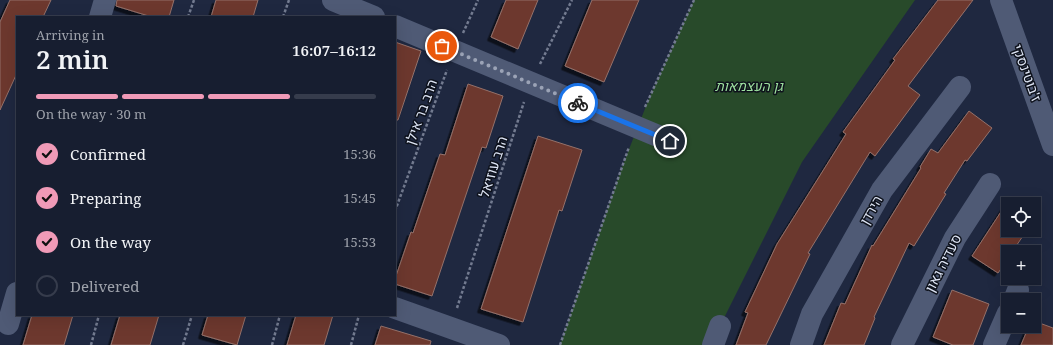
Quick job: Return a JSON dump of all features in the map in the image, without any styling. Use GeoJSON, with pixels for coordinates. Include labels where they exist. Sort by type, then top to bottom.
{"type":"FeatureCollection","features":[{"type":"Feature","properties":{"kind":"street"},"geometry":{"type":"LineString","coordinates":[[100,16],[106,0]]}},
{"type":"Feature","properties":{"kind":"street"},"geometry":{"type":"LineString","coordinates":[[333,0],[372,16]]}},
{"type":"Feature","properties":{"kind":"street","name":"ז'בוטינסקי"},"geometry":{"type":"LineString","coordinates":[[1001,0],[1053,145]]}},
{"type":"Feature","properties":{"kind":"street"},"geometry":{"type":"LineString","coordinates":[[396,26],[670,141]]}},
{"type":"Feature","properties":{"kind":"street","name":"הירדן"},"geometry":{"type":"LineString","coordinates":[[801,345],[812,314],[882,190],[960,87]]}},
{"type":"Feature","properties":{"kind":"street","name":"סעדיה גאון"},"geometry":{"type":"LineString","coordinates":[[902,345],[955,238],[990,184]]}},
{"type":"Feature","properties":{"kind":"street"},"geometry":{"type":"LineString","coordinates":[[8,324],[16,296]]}},
{"type":"Feature","properties":{"kind":"street"},"geometry":{"type":"LineString","coordinates":[[396,308],[499,345]]}},
{"type":"Feature","properties":{"kind":"street"},"geometry":{"type":"LineString","coordinates":[[994,345],[1001,329]]}},
{"type":"Feature","properties":{"kind":"path"},"geometry":{"type":"LineString","coordinates":[[188,16],[194,0]]}},
{"type":"Feature","properties":{"kind":"path"},"geometry":{"type":"LineString","coordinates":[[284,16],[289,0]]}},
{"type":"Feature","properties":{"kind":"path","name":"הרב בר אילן"},"geometry":{"type":"LineString","coordinates":[[396,208],[454,51],[478,0]]}},
{"type":"Feature","properties":{"kind":"path","name":"הרב עוזיאל"},"geometry":{"type":"LineString","coordinates":[[451,328],[530,83],[572,0]]}},
{"type":"Feature","properties":{"kind":"path"},"geometry":{"type":"LineString","coordinates":[[560,345],[637,127],[694,0]]}},
{"type":"Feature","properties":{"kind":"path"},"geometry":{"type":"LineString","coordinates":[[91,345],[99,316]]}},
{"type":"Feature","properties":{"kind":"path"},"geometry":{"type":"LineString","coordinates":[[183,345],[192,316]]}},
{"type":"Feature","properties":{"kind":"path"},"geometry":{"type":"LineString","coordinates":[[272,345],[280,316]]}},
{"type":"Feature","properties":{"kind":"path"},"geometry":{"type":"LineString","coordinates":[[351,345],[358,316]]}},
{"type":"Feature","properties":{"kind":"green space","name":"גן העצמאות"},"geometry":{"type":"Polygon","coordinates":[[[694,0],[915,0],[802,162],[720,326],[713,345],[560,345],[622,167],[650,96],[694,0]]]}},
{"type":"Feature","properties":{"kind":"building"},"geometry":{"type":"Polygon","coordinates":[[[10,0],[51,0],[43,16],[16,16],[16,75],[0,110],[0,22],[10,0]]]}},
{"type":"Feature","properties":{"kind":"building"},"geometry":{"type":"Polygon","coordinates":[[[117,0],[174,0],[169,16],[149,16],[116,6],[117,0]]]}},
{"type":"Feature","properties":{"kind":"building"},"geometry":{"type":"Polygon","coordinates":[[[216,0],[258,0],[253,16],[211,16],[216,0]]]}},
{"type":"Feature","properties":{"kind":"building"},"geometry":{"type":"Polygon","coordinates":[[[506,0],[538,0],[518,49],[491,37],[506,0]]]}},
{"type":"Feature","properties":{"kind":"building"},"geometry":{"type":"Polygon","coordinates":[[[592,0],[639,0],[604,82],[565,66],[592,0]]]}},
{"type":"Feature","properties":{"kind":"building"},"geometry":{"type":"Polygon","coordinates":[[[938,0],[973,0],[908,86],[920,95],[875,156],[870,152],[808,253],[810,254],[766,345],[736,345],[748,313],[745,312],[777,244],[846,134],[843,132],[895,60],[893,59],[938,0]]]}},
{"type":"Feature","properties":{"kind":"building"},"geometry":{"type":"Polygon","coordinates":[[[396,42],[421,51],[398,120],[396,120],[396,42]]]}},
{"type":"Feature","properties":{"kind":"building"},"geometry":{"type":"Polygon","coordinates":[[[468,84],[503,96],[486,148],[482,147],[432,296],[396,284],[396,276],[411,232],[413,233],[440,154],[445,155],[468,84]]]}},
{"type":"Feature","properties":{"kind":"building"},"geometry":{"type":"Polygon","coordinates":[[[969,111],[992,128],[967,161],[965,160],[944,193],[946,194],[914,246],[909,243],[874,317],[875,318],[864,345],[824,345],[841,303],[845,304],[872,245],[873,246],[921,168],[920,167],[931,149],[938,153],[969,111]]]}},
{"type":"Feature","properties":{"kind":"building"},"geometry":{"type":"Polygon","coordinates":[[[538,136],[582,150],[562,211],[559,210],[523,322],[481,309],[538,136]]]}},
{"type":"Feature","properties":{"kind":"building"},"geometry":{"type":"Polygon","coordinates":[[[1001,212],[1001,237],[1022,237],[1017,245],[1001,245],[1001,269],[998,273],[972,256],[1001,212]]]}},
{"type":"Feature","properties":{"kind":"building"},"geometry":{"type":"Polygon","coordinates":[[[952,290],[989,304],[973,345],[953,345],[933,337],[952,290]]]}},
{"type":"Feature","properties":{"kind":"building"},"geometry":{"type":"Polygon","coordinates":[[[32,316],[73,316],[64,345],[23,345],[32,316]]]}},
{"type":"Feature","properties":{"kind":"building"},"geometry":{"type":"Polygon","coordinates":[[[120,316],[159,316],[150,345],[111,345],[120,316]]]}},
{"type":"Feature","properties":{"kind":"building"},"geometry":{"type":"Polygon","coordinates":[[[208,316],[246,316],[237,345],[202,335],[208,316]]]}},
{"type":"Feature","properties":{"kind":"building"},"geometry":{"type":"Polygon","coordinates":[[[296,316],[333,316],[324,345],[287,345],[296,316]]]}},
{"type":"Feature","properties":{"kind":"building"},"geometry":{"type":"Polygon","coordinates":[[[1041,324],[1053,328],[1053,345],[1021,345],[1026,333],[1041,333],[1041,324]]]}},
{"type":"Feature","properties":{"kind":"building"},"geometry":{"type":"Polygon","coordinates":[[[381,326],[431,341],[430,345],[375,345],[381,326]]]}},
{"type":"Feature","properties":{"kind":"way so far"},"geometry":{"type":"LineString","coordinates":[[442,46],[578,103]]}},
{"type":"Feature","properties":{"kind":"route"},"geometry":{"type":"LineString","coordinates":[[578,103],[670,141]]}}]}
